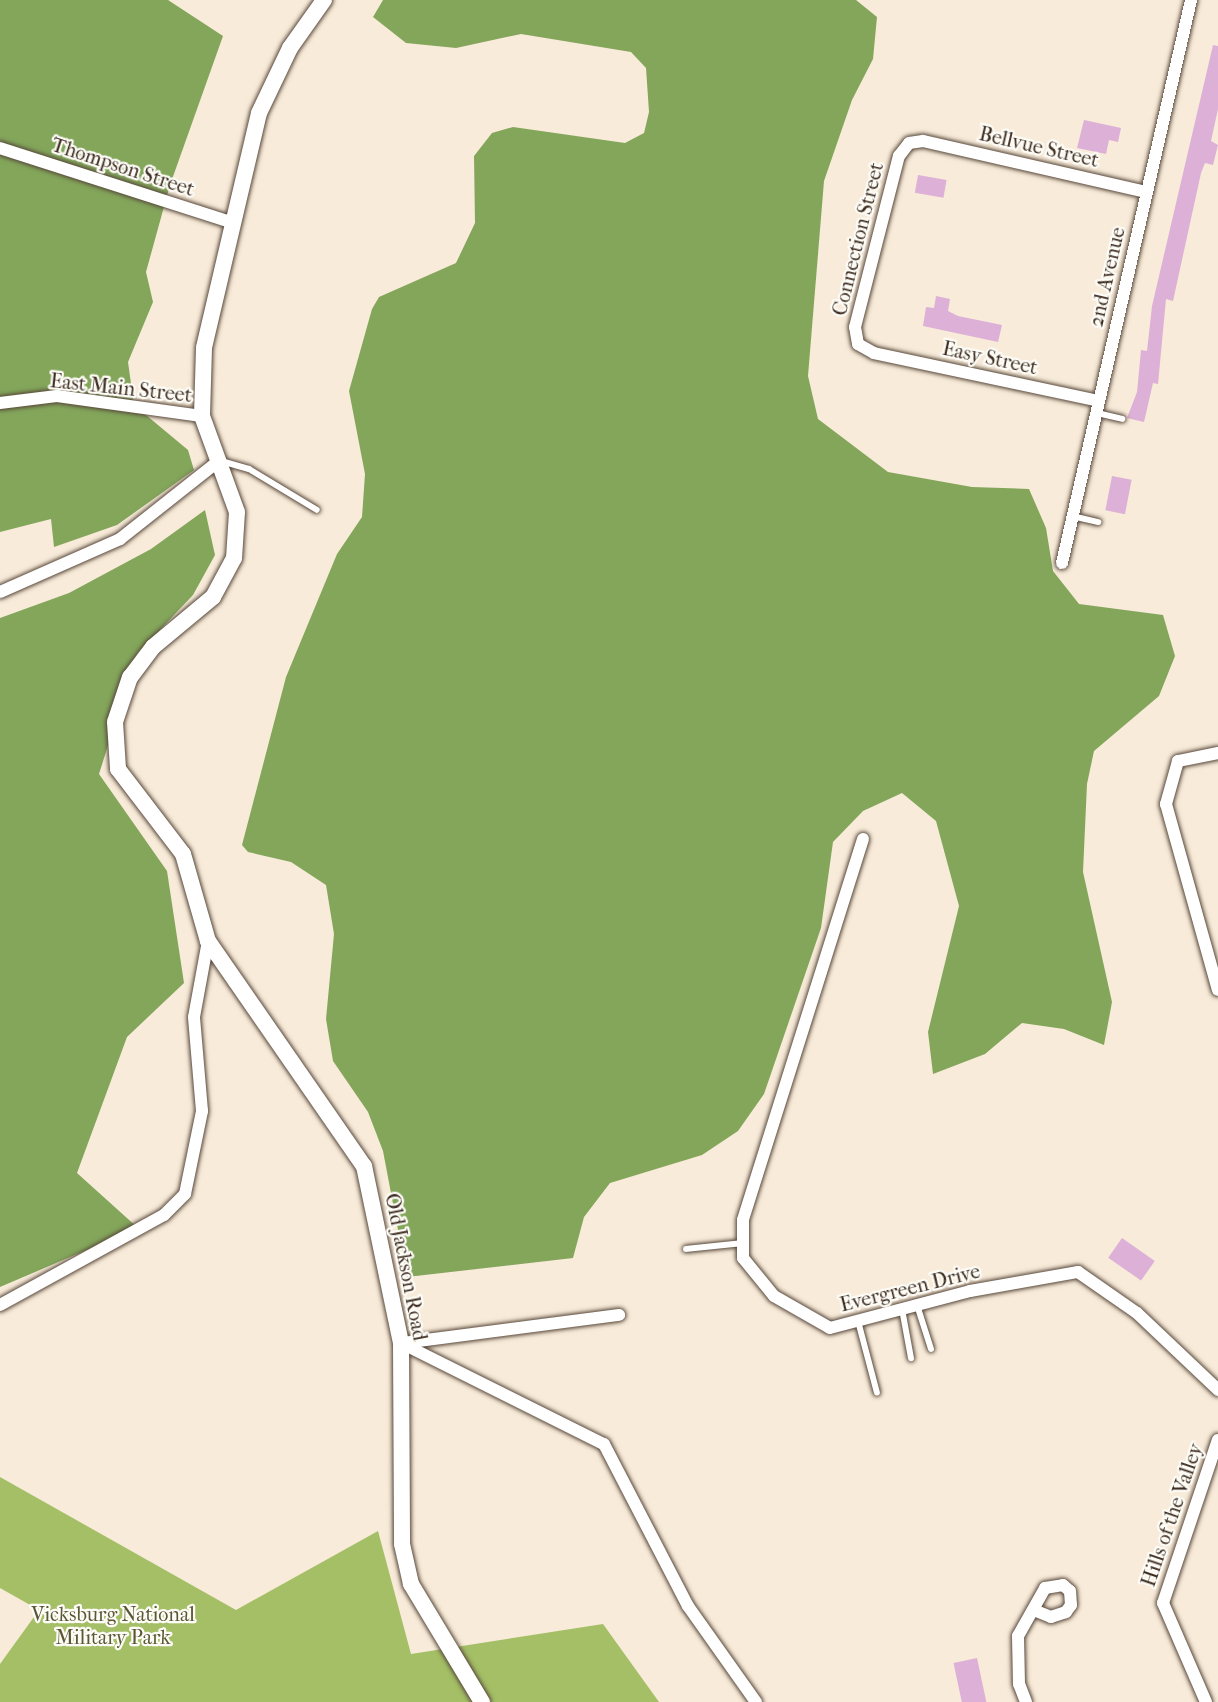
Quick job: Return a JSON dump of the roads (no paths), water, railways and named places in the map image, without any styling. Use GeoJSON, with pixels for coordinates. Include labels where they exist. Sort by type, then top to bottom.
{"type":"FeatureCollection","features":[{"type":"Feature","properties":{"kind":"street"},"geometry":{"type":"LineString","coordinates":[[202,416],[204,348],[260,113],[290,48],[324,0]]}},
{"type":"Feature","properties":{"kind":"street","name":"2nd Avenue"},"geometry":{"type":"LineString","coordinates":[[1062,563],[1191,0]]}},
{"type":"Feature","properties":{"kind":"street","name":"Bellvue Street"},"geometry":{"type":"LineString","coordinates":[[923,141],[1146,192]]}},
{"type":"Feature","properties":{"kind":"street","name":"Connection Street"},"geometry":{"type":"LineString","coordinates":[[874,352],[858,344],[855,327],[899,156],[909,143],[923,141]]}},
{"type":"Feature","properties":{"kind":"street","name":"Thompson Street"},"geometry":{"type":"LineString","coordinates":[[0,148],[233,224]]}},
{"type":"Feature","properties":{"kind":"street","name":"Easy Street"},"geometry":{"type":"LineString","coordinates":[[874,352],[1097,407]]}},
{"type":"Feature","properties":{"kind":"street","name":"East Main Street"},"geometry":{"type":"LineString","coordinates":[[0,403],[57,396],[202,416]]}},
{"type":"Feature","properties":{"kind":"street","name":"Old Jackson Road"},"geometry":{"type":"LineString","coordinates":[[202,416],[220,460],[237,512],[238,538],[226,578],[196,615],[153,647],[130,677],[115,722],[118,769],[183,854],[208,941],[364,1166],[401,1343],[402,1544],[411,1584],[482,1702]]}},
{"type":"Feature","properties":{"kind":"street"},"geometry":{"type":"LineString","coordinates":[[0,592],[120,539],[220,460]]}},
{"type":"Feature","properties":{"kind":"street"},"geometry":{"type":"LineString","coordinates":[[1218,753],[1178,761],[1166,804],[1218,990]]}},
{"type":"Feature","properties":{"kind":"street","name":"Evergreen Drive"},"geometry":{"type":"LineString","coordinates":[[863,839],[742,1220],[743,1258],[774,1296],[830,1328],[917,1305],[1078,1272],[1137,1313],[1218,1390]]}},
{"type":"Feature","properties":{"kind":"street"},"geometry":{"type":"LineString","coordinates":[[0,1305],[164,1215],[185,1194],[201,1112],[194,1017],[208,941]]}},
{"type":"Feature","properties":{"kind":"street"},"geometry":{"type":"LineString","coordinates":[[401,1343],[619,1315]]}},
{"type":"Feature","properties":{"kind":"street"},"geometry":{"type":"LineString","coordinates":[[401,1343],[604,1444],[688,1606],[756,1702]]}},
{"type":"Feature","properties":{"kind":"street","name":"Hills of the Valley"},"geometry":{"type":"LineString","coordinates":[[1206,1702],[1162,1603],[1218,1440]]}},
{"type":"Feature","properties":{"kind":"street"},"geometry":{"type":"LineString","coordinates":[[1026,1702],[1019,1684],[1018,1636],[1036,1611]]}},
{"type":"Feature","properties":{"kind":"lane"},"geometry":{"type":"LineString","coordinates":[[1097,407],[1122,419]]}},
{"type":"Feature","properties":{"kind":"lane"},"geometry":{"type":"LineString","coordinates":[[220,460],[249,469],[317,510]]}},
{"type":"Feature","properties":{"kind":"lane"},"geometry":{"type":"LineString","coordinates":[[1072,516],[1098,522]]}},
{"type":"Feature","properties":{"kind":"lane"},"geometry":{"type":"LineString","coordinates":[[686,1249],[743,1243]]}},
{"type":"Feature","properties":{"kind":"lane"},"geometry":{"type":"LineString","coordinates":[[917,1305],[931,1349]]}},
{"type":"Feature","properties":{"kind":"lane"},"geometry":{"type":"LineString","coordinates":[[902,1309],[911,1358]]}},
{"type":"Feature","properties":{"kind":"lane"},"geometry":{"type":"LineString","coordinates":[[858,1321],[877,1393]]}},
{"type":"Feature","properties":{"kind":"park label","name":"Vicksburg National Military Park"},"geometry":{"type":"Point","coordinates":[113,1626]}}]}
